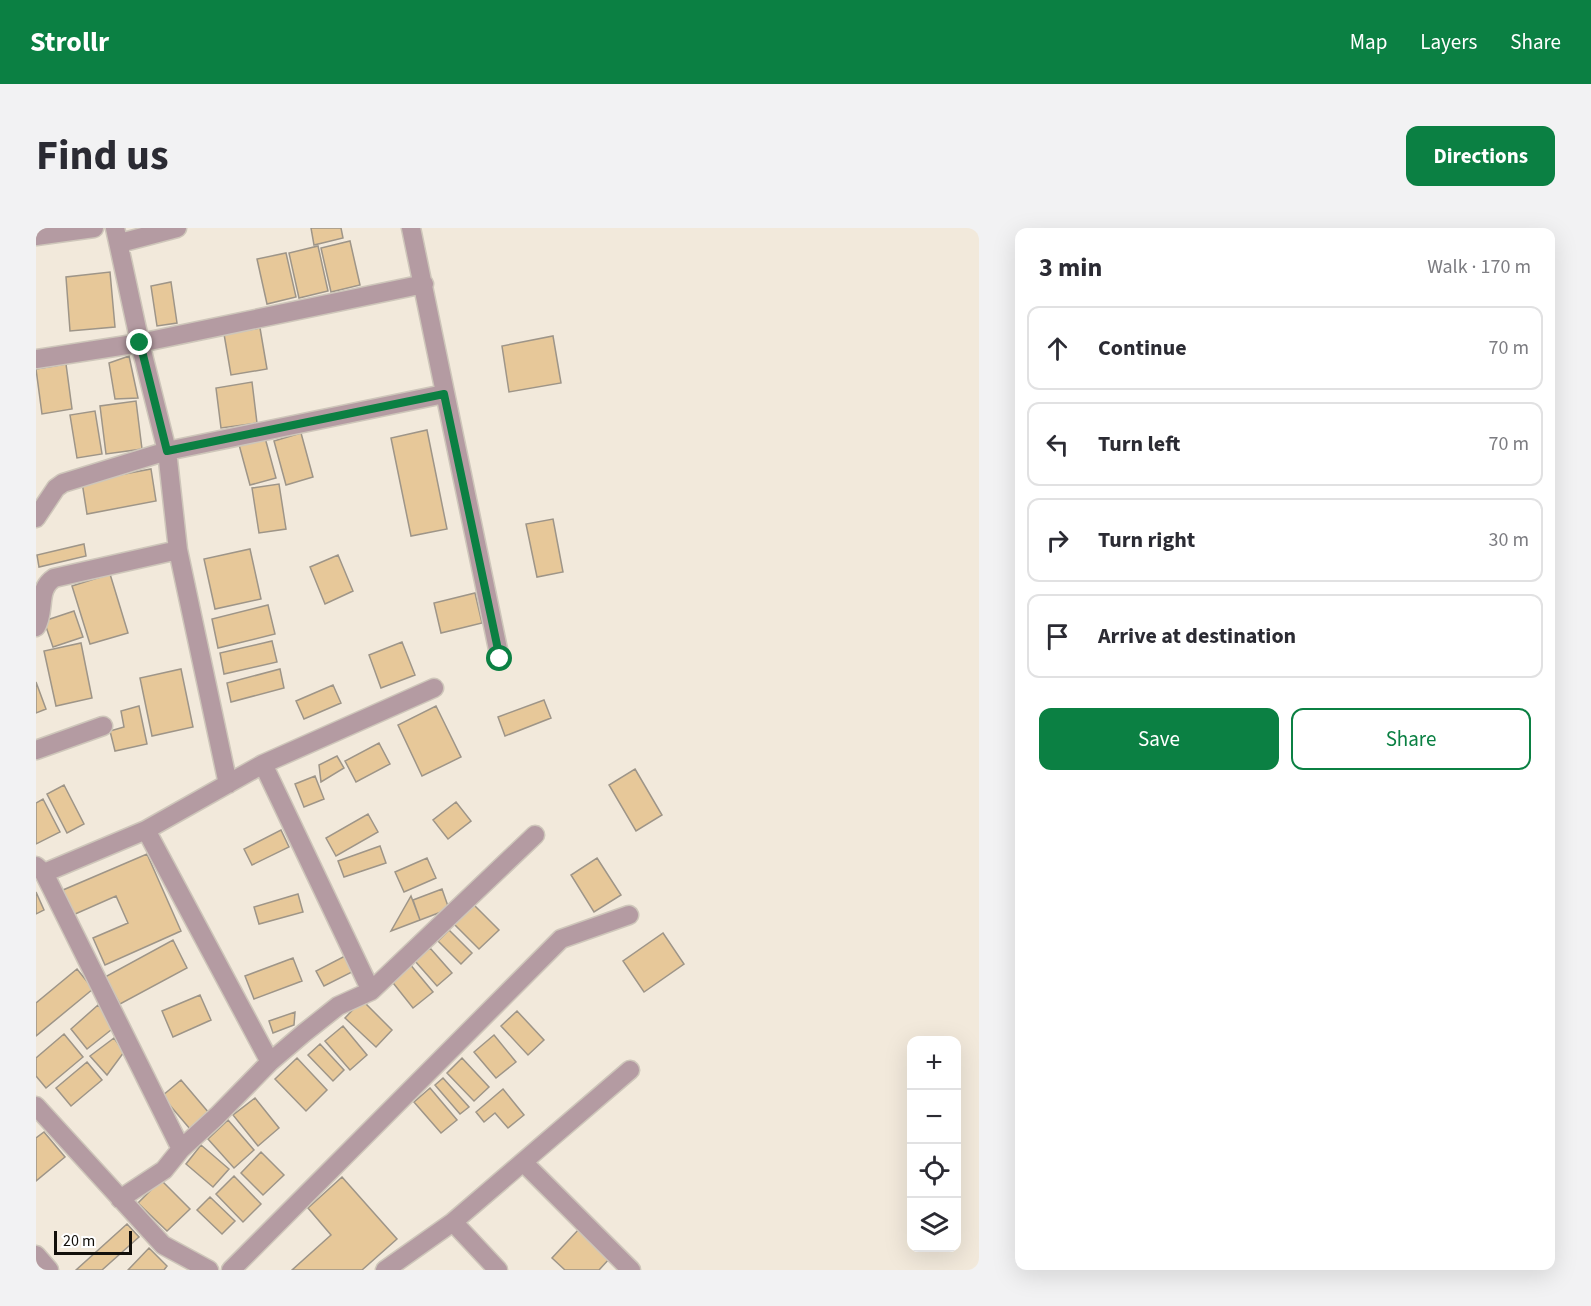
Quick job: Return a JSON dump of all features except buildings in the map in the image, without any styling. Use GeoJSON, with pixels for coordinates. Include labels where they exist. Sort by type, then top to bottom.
{"type":"FeatureCollection","features":[{"type":"Feature","properties":{"kind":"street"},"geometry":{"type":"LineString","coordinates":[[36,236],[94,228]]}},
{"type":"Feature","properties":{"kind":"street"},"geometry":{"type":"LineString","coordinates":[[177,228],[118,236],[140,343],[167,451],[178,550],[228,784]]}},
{"type":"Feature","properties":{"kind":"street"},"geometry":{"type":"LineString","coordinates":[[411,228],[500,659]]}},
{"type":"Feature","properties":{"kind":"street"},"geometry":{"type":"LineString","coordinates":[[36,359],[140,343],[424,284]]}},
{"type":"Feature","properties":{"kind":"street"},"geometry":{"type":"LineString","coordinates":[[36,518],[63,483],[167,451],[444,394]]}},
{"type":"Feature","properties":{"kind":"street"},"geometry":{"type":"LineString","coordinates":[[36,627],[41,612],[41,594],[46,583],[54,579],[178,550]]}},
{"type":"Feature","properties":{"kind":"street"},"geometry":{"type":"LineString","coordinates":[[181,1149],[40,869],[146,830],[262,764],[435,688]]}},
{"type":"Feature","properties":{"kind":"street"},"geometry":{"type":"LineString","coordinates":[[36,750],[103,726]]}},
{"type":"Feature","properties":{"kind":"street"},"geometry":{"type":"LineString","coordinates":[[262,764],[371,991]]}},
{"type":"Feature","properties":{"kind":"street"},"geometry":{"type":"LineString","coordinates":[[146,830],[270,1062]]}},
{"type":"Feature","properties":{"kind":"street"},"geometry":{"type":"LineString","coordinates":[[120,1199],[164,1170],[181,1149],[270,1062],[338,1006],[371,991],[535,835]]}},
{"type":"Feature","properties":{"kind":"street"},"geometry":{"type":"LineString","coordinates":[[231,1270],[561,939],[629,915]]}},
{"type":"Feature","properties":{"kind":"street"},"geometry":{"type":"LineString","coordinates":[[391,1268],[453,1222],[630,1070]]}},
{"type":"Feature","properties":{"kind":"street"},"geometry":{"type":"LineString","coordinates":[[36,1107],[163,1245],[209,1270]]}},
{"type":"Feature","properties":{"kind":"street"},"geometry":{"type":"LineString","coordinates":[[523,1162],[631,1270]]}},
{"type":"Feature","properties":{"kind":"street"},"geometry":{"type":"LineString","coordinates":[[453,1222],[498,1270]]}},
{"type":"Feature","properties":{"kind":"street"},"geometry":{"type":"LineString","coordinates":[[36,1255],[49,1270]]}},
{"type":"Feature","properties":{"kind":"route"},"geometry":{"type":"LineString","coordinates":[[140,343],[167,451],[444,394],[500,659]]}}]}
